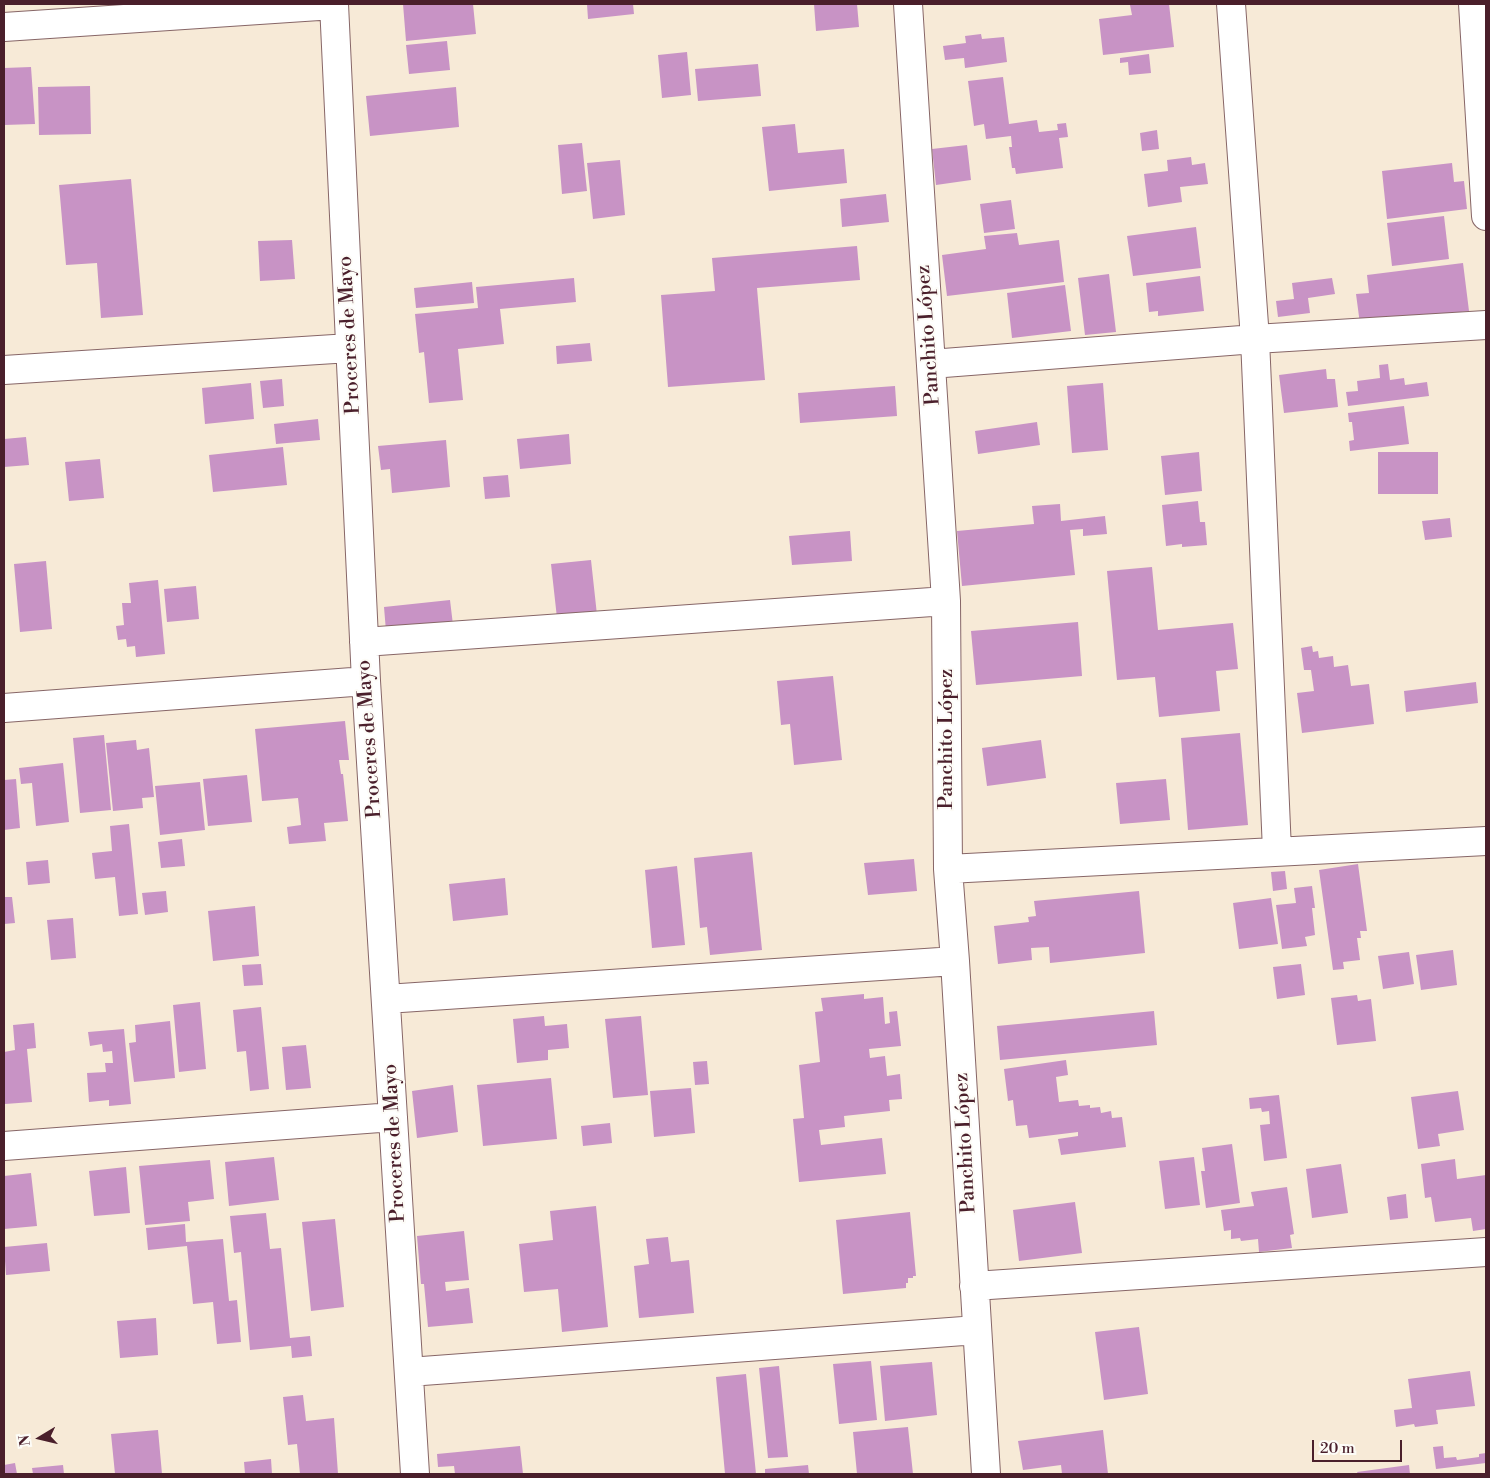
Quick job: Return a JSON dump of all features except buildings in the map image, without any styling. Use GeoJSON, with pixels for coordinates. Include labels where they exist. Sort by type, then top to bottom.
{"type":"FeatureCollection","features":[{"type":"Feature","properties":{"kind":"street"},"geometry":{"type":"LineString","coordinates":[[4,27],[334,4]]}},
{"type":"Feature","properties":{"kind":"street","name":"Proceres de Mayo"},"geometry":{"type":"LineString","coordinates":[[334,4],[366,681],[415,1474]]}},
{"type":"Feature","properties":{"kind":"street","name":"Panchito López"},"geometry":{"type":"LineString","coordinates":[[908,4],[946,601],[948,869],[986,1474]]}},
{"type":"Feature","properties":{"kind":"street"},"geometry":{"type":"LineString","coordinates":[[1231,4],[1255,339],[1277,852]]}},
{"type":"Feature","properties":{"kind":"street"},"geometry":{"type":"LineString","coordinates":[[1473,4],[1484,138],[1486,216]]}},
{"type":"Feature","properties":{"kind":"street"},"geometry":{"type":"LineString","coordinates":[[931,364],[1255,339],[1486,325]]}},
{"type":"Feature","properties":{"kind":"street"},"geometry":{"type":"LineString","coordinates":[[4,370],[350,348]]}},
{"type":"Feature","properties":{"kind":"street"},"geometry":{"type":"LineString","coordinates":[[364,642],[946,601]]}},
{"type":"Feature","properties":{"kind":"street"},"geometry":{"type":"LineString","coordinates":[[4,708],[366,681]]}},
{"type":"Feature","properties":{"kind":"street"},"geometry":{"type":"LineString","coordinates":[[948,869],[1486,841]]}},
{"type":"Feature","properties":{"kind":"street"},"geometry":{"type":"LineString","coordinates":[[386,999],[955,961]]}},
{"type":"Feature","properties":{"kind":"street"},"geometry":{"type":"LineString","coordinates":[[4,1146],[393,1117]]}},
{"type":"Feature","properties":{"kind":"street"},"geometry":{"type":"LineString","coordinates":[[974,1286],[1486,1252]]}},
{"type":"Feature","properties":{"kind":"street"},"geometry":{"type":"LineString","coordinates":[[409,1372],[977,1330]]}}]}
